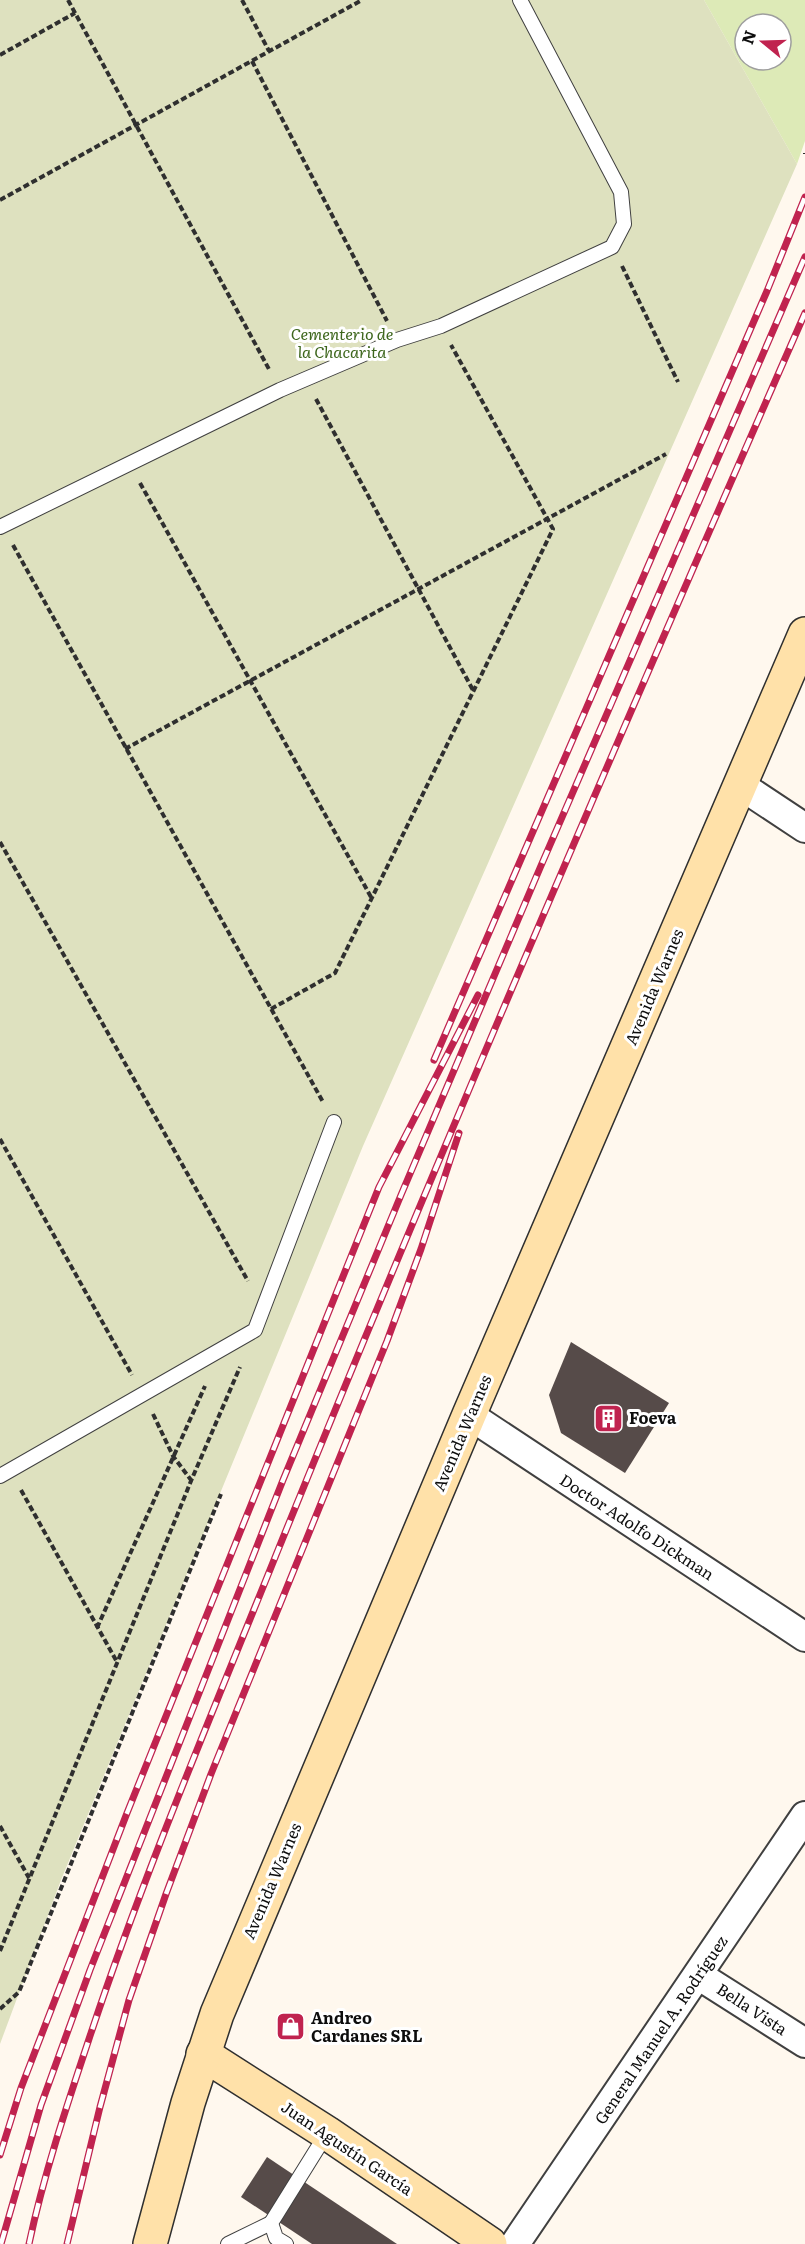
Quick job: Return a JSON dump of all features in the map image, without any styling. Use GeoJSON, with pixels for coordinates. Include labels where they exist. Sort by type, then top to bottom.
{"type":"FeatureCollection","features":[{"type":"Feature","properties":{"kind":"main road","name":"Avenida Warnes"},"geometry":{"type":"LineString","coordinates":[[150,2244],[203,2054],[217,2014],[469,1415],[805,634]]}},
{"type":"Feature","properties":{"kind":"main road","name":"Juan Agustín García"},"geometry":{"type":"LineString","coordinates":[[203,2054],[327,2133],[489,2244]]}},
{"type":"Feature","properties":{"kind":"street"},"geometry":{"type":"LineString","coordinates":[[740,785],[805,828]]}},
{"type":"Feature","properties":{"kind":"street","name":"Doctor Adolfo Dickman"},"geometry":{"type":"LineString","coordinates":[[469,1415],[805,1637]]}},
{"type":"Feature","properties":{"kind":"street","name":"General Manuel A. Rodríguez"},"geometry":{"type":"LineString","coordinates":[[515,2244],[805,1816]]}},
{"type":"Feature","properties":{"kind":"street","name":"Bella Vista"},"geometry":{"type":"LineString","coordinates":[[698,1975],[805,2043]]}},
{"type":"Feature","properties":{"kind":"lane"},"geometry":{"type":"LineString","coordinates":[[1,526],[280,390],[397,340],[441,326],[612,247],[624,224],[621,192],[520,0]]}},
{"type":"Feature","properties":{"kind":"lane"},"geometry":{"type":"LineString","coordinates":[[5,1473],[255,1330],[334,1122]]}},
{"type":"Feature","properties":{"kind":"lane"},"geometry":{"type":"LineString","coordinates":[[228,2244],[271,2223],[327,2133]]}},
{"type":"Feature","properties":{"kind":"lane"},"geometry":{"type":"LineString","coordinates":[[271,2223],[276,2238],[286,2244]]}},
{"type":"Feature","properties":{"kind":"path"},"geometry":{"type":"LineString","coordinates":[[68,0],[280,390]]}},
{"type":"Feature","properties":{"kind":"path"},"geometry":{"type":"LineString","coordinates":[[242,0],[270,51]]}},
{"type":"Feature","properties":{"kind":"path"},"geometry":{"type":"LineString","coordinates":[[0,200],[362,0]]}},
{"type":"Feature","properties":{"kind":"path"},"geometry":{"type":"LineString","coordinates":[[0,55],[75,13]]}},
{"type":"Feature","properties":{"kind":"path"},"geometry":{"type":"LineString","coordinates":[[252,61],[397,340]]}},
{"type":"Feature","properties":{"kind":"path"},"geometry":{"type":"LineString","coordinates":[[612,247],[678,382]]}},
{"type":"Feature","properties":{"kind":"path"},"geometry":{"type":"LineString","coordinates":[[271,1009],[336,973],[371,897],[554,529],[441,326]]}},
{"type":"Feature","properties":{"kind":"path"},"geometry":{"type":"LineString","coordinates":[[306,380],[474,692]]}},
{"type":"Feature","properties":{"kind":"path"},"geometry":{"type":"LineString","coordinates":[[125,749],[666,453]]}},
{"type":"Feature","properties":{"kind":"path"},"geometry":{"type":"LineString","coordinates":[[130,464],[371,897]]}},
{"type":"Feature","properties":{"kind":"path"},"geometry":{"type":"LineString","coordinates":[[1,526],[334,1122]]}},
{"type":"Feature","properties":{"kind":"path"},"geometry":{"type":"LineString","coordinates":[[0,842],[264,1308]]}},
{"type":"Feature","properties":{"kind":"path"},"geometry":{"type":"LineString","coordinates":[[0,1139],[143,1395],[173,1456],[191,1480]]}},
{"type":"Feature","properties":{"kind":"path"},"geometry":{"type":"LineString","coordinates":[[0,1951],[191,1480],[255,1330]]}},
{"type":"Feature","properties":{"kind":"path"},"geometry":{"type":"LineString","coordinates":[[97,1628],[221,1350]]}},
{"type":"Feature","properties":{"kind":"path"},"geometry":{"type":"LineString","coordinates":[[5,1473],[117,1663]]}},
{"type":"Feature","properties":{"kind":"path"},"geometry":{"type":"LineString","coordinates":[[0,2009],[19,1992],[221,1494]]}},
{"type":"Feature","properties":{"kind":"path"},"geometry":{"type":"LineString","coordinates":[[0,1826],[30,1879]]}},
{"type":"Feature","properties":{"kind":"green space","name":"Cementerio de la Chacarita"},"geometry":{"type":"Polygon","coordinates":[[[0,0],[704,0],[733,51],[733,72],[745,72],[797,164],[363,1146],[61,1880],[0,2044],[0,0]]]}},
{"type":"Feature","properties":{"kind":"green space"},"geometry":{"type":"Polygon","coordinates":[[[704,0],[805,0],[805,141],[797,164],[745,72],[793,72],[793,12],[733,12],[733,51],[704,0]]]}},
{"type":"Feature","properties":{"kind":"building","name":"Foeva"},"geometry":{"type":"Polygon","coordinates":[[[571,1342],[669,1403],[625,1473],[561,1433],[549,1395],[571,1342]]]}},
{"type":"Feature","properties":{"kind":"building"},"geometry":{"type":"Polygon","coordinates":[[[267,2157],[397,2244],[312,2244],[241,2197],[267,2157]]]}},
{"type":"Feature","properties":{"kind":"railway"},"geometry":{"type":"LineString","coordinates":[[434,1060],[767,291],[805,197]]}},
{"type":"Feature","properties":{"kind":"railway"},"geometry":{"type":"LineString","coordinates":[[1,2244],[41,2105],[90,1970],[283,1480],[540,868],[805,257]]}},
{"type":"Feature","properties":{"kind":"railway"},"geometry":{"type":"LineString","coordinates":[[29,2244],[65,2111],[156,1852],[470,1087],[805,313]]}},
{"type":"Feature","properties":{"kind":"railway"},"geometry":{"type":"LineString","coordinates":[[0,2155],[21,2088],[127,1813],[379,1187],[478,995]]}},
{"type":"Feature","properties":{"kind":"railway"},"geometry":{"type":"LineString","coordinates":[[67,2244],[129,2000],[166,1894],[211,1774],[387,1341],[421,1249],[459,1133]]}},
{"type":"Feature","properties":{"kind":"place","name":"Foeva"},"geometry":{"type":"Point","coordinates":[608,1418]}},
{"type":"Feature","properties":{"kind":"place","name":"Andreo Cardanes SRL"},"geometry":{"type":"Point","coordinates":[290,2027]}}]}
